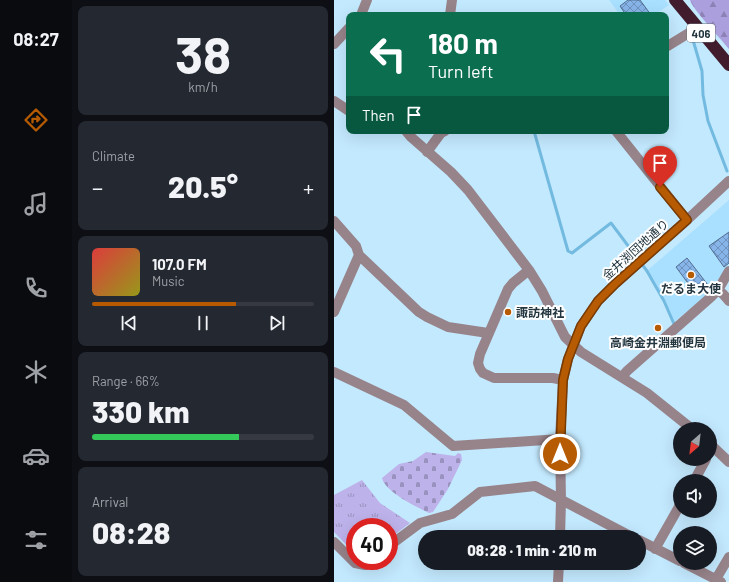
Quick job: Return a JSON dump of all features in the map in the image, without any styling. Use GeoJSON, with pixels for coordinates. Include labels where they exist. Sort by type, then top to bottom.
{"type":"FeatureCollection","features":[{"type":"Feature","properties":{"kind":"highway","name":"406"},"geometry":{"type":"LineString","coordinates":[[674,0],[729,65]]}},
{"type":"Feature","properties":{"kind":"street"},"geometry":{"type":"LineString","coordinates":[[362,12],[367,0]]}},
{"type":"Feature","properties":{"kind":"street"},"geometry":{"type":"LineString","coordinates":[[450,12],[452,0]]}},
{"type":"Feature","properties":{"kind":"street"},"geometry":{"type":"LineString","coordinates":[[669,45],[697,28]]}},
{"type":"Feature","properties":{"kind":"street"},"geometry":{"type":"LineString","coordinates":[[334,44],[346,31]]}},
{"type":"Feature","properties":{"kind":"street"},"geometry":{"type":"LineString","coordinates":[[334,102],[346,109]]}},
{"type":"Feature","properties":{"kind":"street"},"geometry":{"type":"LineString","coordinates":[[408,134],[451,172],[468,190],[529,270],[542,291],[565,338],[581,352],[647,393],[683,422]]}},
{"type":"Feature","properties":{"kind":"street"},"geometry":{"type":"LineString","coordinates":[[428,152],[440,134]]}},
{"type":"Feature","properties":{"kind":"street"},"geometry":{"type":"LineString","coordinates":[[618,134],[687,220]]}},
{"type":"Feature","properties":{"kind":"street","name":"金井渕団地通り"},"geometry":{"type":"LineString","coordinates":[[560,530],[560,439],[563,380],[568,359],[581,326],[598,301],[615,284],[729,181]]}},
{"type":"Feature","properties":{"kind":"street"},"geometry":{"type":"LineString","coordinates":[[334,221],[356,246],[359,255],[427,318],[448,327],[488,333]]}},
{"type":"Feature","properties":{"kind":"street"},"geometry":{"type":"LineString","coordinates":[[334,312],[359,255]]}},
{"type":"Feature","properties":{"kind":"street"},"geometry":{"type":"LineString","coordinates":[[529,270],[508,289],[488,333],[478,363],[483,373],[494,378],[554,378],[563,380]]}},
{"type":"Feature","properties":{"kind":"street"},"geometry":{"type":"LineString","coordinates":[[622,377],[718,290],[729,271]]}},
{"type":"Feature","properties":{"kind":"street"},"geometry":{"type":"LineString","coordinates":[[718,290],[729,302]]}},
{"type":"Feature","properties":{"kind":"street"},"geometry":{"type":"LineString","coordinates":[[334,372],[404,405],[453,446],[560,439]]}},
{"type":"Feature","properties":{"kind":"street"},"geometry":{"type":"LineString","coordinates":[[717,453],[729,462]]}},
{"type":"Feature","properties":{"kind":"street"},"geometry":{"type":"LineString","coordinates":[[398,539],[420,523],[452,514],[480,492],[535,486],[618,530]]}},
{"type":"Feature","properties":{"kind":"street"},"geometry":{"type":"LineString","coordinates":[[655,549],[673,518]]}},
{"type":"Feature","properties":{"kind":"street"},"geometry":{"type":"LineString","coordinates":[[334,542],[346,554]]}},
{"type":"Feature","properties":{"kind":"street"},"geometry":{"type":"LineString","coordinates":[[646,544],[673,558]]}},
{"type":"Feature","properties":{"kind":"street"},"geometry":{"type":"LineString","coordinates":[[697,570],[718,581],[729,557]]}},
{"type":"Feature","properties":{"kind":"street"},"geometry":{"type":"LineString","coordinates":[[558,582],[559,570]]}},
{"type":"Feature","properties":{"kind":"shaded area"},"geometry":{"type":"Polygon","coordinates":[[[609,0],[665,0],[669,5],[658,12],[618,12],[609,0]]]}},
{"type":"Feature","properties":{"kind":"shaded area"},"geometry":{"type":"Polygon","coordinates":[[[729,200],[729,264],[713,287],[703,298],[674,322],[665,300],[648,270],[729,200]]]}},
{"type":"Feature","properties":{"kind":"green space"},"geometry":{"type":"Polygon","coordinates":[[[690,0],[729,0],[729,49],[692,5],[690,0]]]}},
{"type":"Feature","properties":{"kind":"green space"},"geometry":{"type":"Polygon","coordinates":[[[426,452],[455,456],[458,453],[461,454],[462,460],[448,489],[433,512],[429,513],[395,494],[384,483],[382,478],[399,464],[413,461],[426,452]]]}},
{"type":"Feature","properties":{"kind":"green space"},"geometry":{"type":"Polygon","coordinates":[[[362,480],[380,503],[410,523],[398,532],[398,518],[346,518],[346,545],[334,532],[334,495],[362,480]]]}},
{"type":"Feature","properties":{"kind":"building"},"geometry":{"type":"Polygon","coordinates":[[[628,0],[640,0],[649,12],[624,12],[620,6],[628,0]]]}},
{"type":"Feature","properties":{"kind":"building"},"geometry":{"type":"Polygon","coordinates":[[[729,232],[729,263],[724,267],[709,246],[729,232]]]}},
{"type":"Feature","properties":{"kind":"building"},"geometry":{"type":"Polygon","coordinates":[[[687,258],[708,285],[701,291],[698,287],[693,290],[676,267],[687,258]]]}},
{"type":"Feature","properties":{"kind":"waterway"},"geometry":{"type":"LineString","coordinates":[[693,40],[702,71],[703,95],[708,121],[727,171]]}},
{"type":"Feature","properties":{"kind":"waterway"},"geometry":{"type":"LineString","coordinates":[[535,134],[568,251],[572,253],[611,223],[647,271],[664,301],[674,324],[675,323]]}},
{"type":"Feature","properties":{"kind":"place","name":"だるま大使"},"geometry":{"type":"Point","coordinates":[691,275]}},
{"type":"Feature","properties":{"kind":"place","name":"諏訪神社"},"geometry":{"type":"Point","coordinates":[508,312]}},
{"type":"Feature","properties":{"kind":"place","name":"高崎金井淵郵便局"},"geometry":{"type":"Point","coordinates":[658,328]}},
{"type":"Feature","properties":{"kind":"route"},"geometry":{"type":"LineString","coordinates":[[560,454],[563,380],[568,359],[581,326],[598,301],[687,220],[660,187]]}}]}
